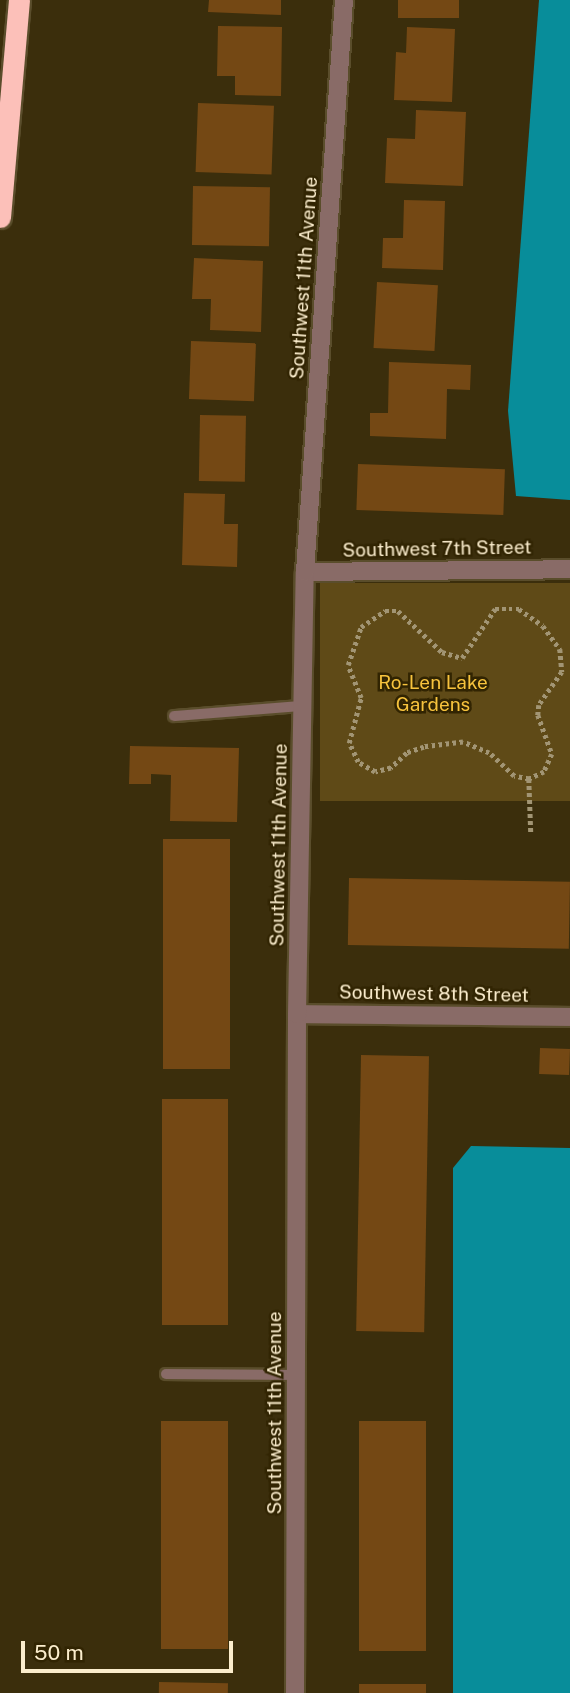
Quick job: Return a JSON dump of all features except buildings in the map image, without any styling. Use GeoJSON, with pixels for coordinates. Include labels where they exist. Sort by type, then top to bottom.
{"type":"FeatureCollection","features":[{"type":"Feature","properties":{"kind":"highway"},"geometry":{"type":"LineString","coordinates":[[0,217],[19,0]]}},
{"type":"Feature","properties":{"kind":"street","name":"Southwest 11th Avenue"},"geometry":{"type":"LineString","coordinates":[[295,1693],[297,1014],[305,572],[344,0]]}},
{"type":"Feature","properties":{"kind":"street","name":"Southwest 7th Street"},"geometry":{"type":"LineString","coordinates":[[305,572],[570,569]]}},
{"type":"Feature","properties":{"kind":"street","name":"Southwest 8th Street"},"geometry":{"type":"LineString","coordinates":[[297,1014],[570,1017]]}},
{"type":"Feature","properties":{"kind":"lane"},"geometry":{"type":"LineString","coordinates":[[174,716],[302,706]]}},
{"type":"Feature","properties":{"kind":"lane"},"geometry":{"type":"LineString","coordinates":[[166,1374],[296,1375]]}},
{"type":"Feature","properties":{"kind":"path"},"geometry":{"type":"LineString","coordinates":[[495,609],[519,609],[536,619],[560,649],[562,672],[540,705],[551,763],[529,779],[514,776],[489,752],[463,742],[424,747],[407,753],[391,768],[375,772],[358,762],[349,743],[361,698],[348,665],[361,627],[386,611],[398,611],[442,652],[462,658],[495,609]]}},
{"type":"Feature","properties":{"kind":"path"},"geometry":{"type":"LineString","coordinates":[[529,779],[531,834]]}},
{"type":"Feature","properties":{"kind":"green space","name":"Ro-Len Lake Gardens"},"geometry":{"type":"Polygon","coordinates":[[[320,583],[570,583],[570,801],[320,801],[320,583]]]}},
{"type":"Feature","properties":{"kind":"water"},"geometry":{"type":"Polygon","coordinates":[[[539,0],[570,0],[570,500],[516,496],[508,411],[539,0]]]}},
{"type":"Feature","properties":{"kind":"water"},"geometry":{"type":"Polygon","coordinates":[[[471,1146],[570,1148],[570,1693],[453,1693],[453,1168],[471,1146]]]}}]}
